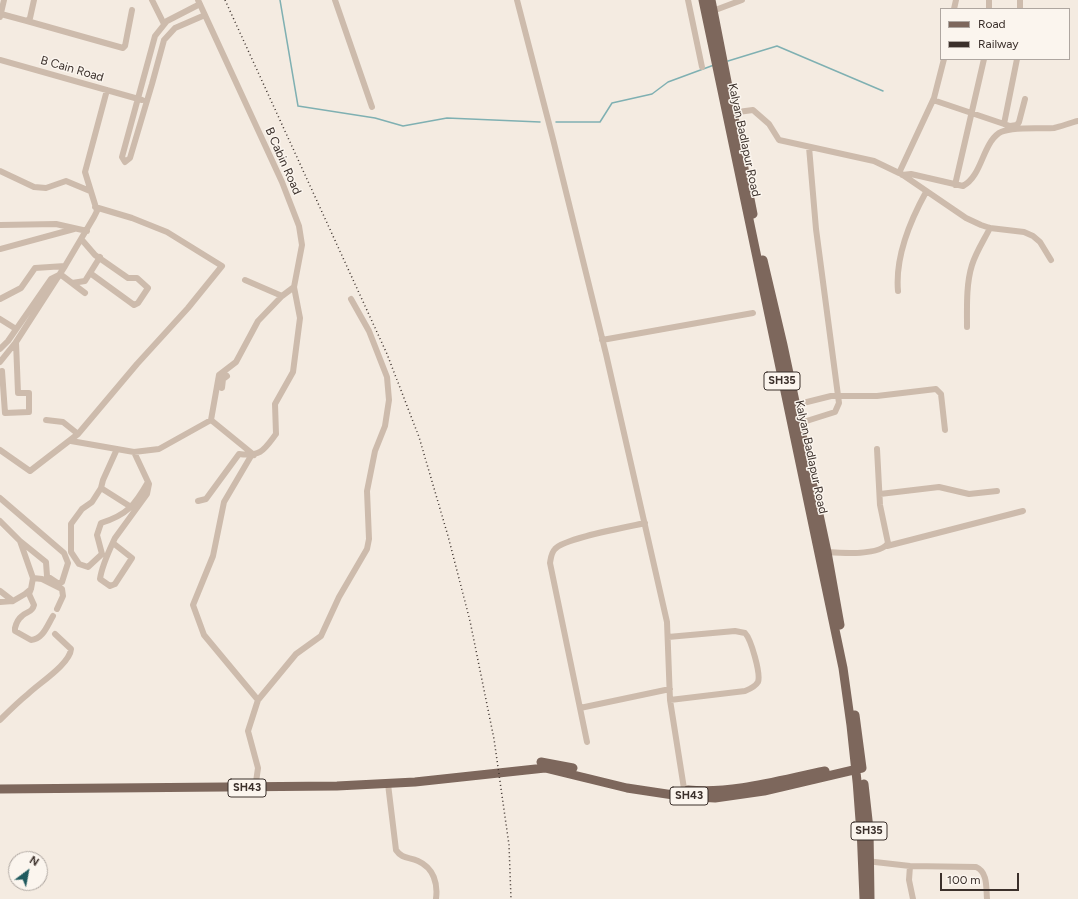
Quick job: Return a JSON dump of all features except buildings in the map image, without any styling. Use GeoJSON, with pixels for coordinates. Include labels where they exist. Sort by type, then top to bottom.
{"type":"FeatureCollection","features":[{"type":"Feature","properties":{"kind":"main road","name":"Kalyan Badlapur Road"},"geometry":{"type":"LineString","coordinates":[[703,0],[709,12],[719,58],[752,223],[829,583],[868,815],[864,899]]}},
{"type":"Feature","properties":{"kind":"main road","name":"Kalyan Badlapur Road"},"geometry":{"type":"LineString","coordinates":[[709,12],[711,0]]}},
{"type":"Feature","properties":{"kind":"main road","name":"Kalyan Badlapur Road"},"geometry":{"type":"LineString","coordinates":[[783,364],[795,405],[795,424],[827,552],[829,583]]}},
{"type":"Feature","properties":{"kind":"main road","name":"SH43"},"geometry":{"type":"LineString","coordinates":[[0,789],[388,784],[516,767],[535,762],[554,763],[628,782],[685,793],[743,788],[859,766]]}},
{"type":"Feature","properties":{"kind":"main road","name":"SH43"},"geometry":{"type":"LineString","coordinates":[[0,782],[256,785],[493,770]]}},
{"type":"Feature","properties":{"kind":"main road","name":"Kalyan Badlapur Road"},"geometry":{"type":"LineString","coordinates":[[866,861],[870,899]]}},
{"type":"Feature","properties":{"kind":"street"},"geometry":{"type":"LineString","coordinates":[[4,0],[0,16],[27,21],[123,48],[125,46],[132,10]]}},
{"type":"Feature","properties":{"kind":"street"},"geometry":{"type":"LineString","coordinates":[[27,21],[30,18],[34,0]]}},
{"type":"Feature","properties":{"kind":"street"},"geometry":{"type":"LineString","coordinates":[[152,0],[164,24]]}},
{"type":"Feature","properties":{"kind":"street"},"geometry":{"type":"LineString","coordinates":[[335,0],[372,107]]}},
{"type":"Feature","properties":{"kind":"street"},"geometry":{"type":"LineString","coordinates":[[517,0],[553,138],[602,340],[667,622],[670,700],[685,793]]}},
{"type":"Feature","properties":{"kind":"street"},"geometry":{"type":"LineString","coordinates":[[688,0],[702,67]]}},
{"type":"Feature","properties":{"kind":"street"},"geometry":{"type":"LineString","coordinates":[[709,12],[742,0]]}},
{"type":"Feature","properties":{"kind":"street"},"geometry":{"type":"LineString","coordinates":[[199,2],[164,24],[155,36],[122,156],[126,162],[130,158],[164,40],[175,28],[205,15]]}},
{"type":"Feature","properties":{"kind":"street","name":"B Cabin Road"},"geometry":{"type":"LineString","coordinates":[[199,2],[282,182],[299,226],[302,245],[294,287]]}},
{"type":"Feature","properties":{"kind":"street","name":"B Cain Road"},"geometry":{"type":"LineString","coordinates":[[0,60],[147,101]]}},
{"type":"Feature","properties":{"kind":"street"},"geometry":{"type":"LineString","coordinates":[[900,174],[933,100],[944,60]]}},
{"type":"Feature","properties":{"kind":"street"},"geometry":{"type":"LineString","coordinates":[[955,185],[984,60]]}},
{"type":"Feature","properties":{"kind":"street"},"geometry":{"type":"LineString","coordinates":[[1004,124],[1017,60]]}},
{"type":"Feature","properties":{"kind":"street"},"geometry":{"type":"LineString","coordinates":[[0,362],[16,342],[54,286],[59,274],[87,231],[96,209],[85,172],[107,90]]}},
{"type":"Feature","properties":{"kind":"street"},"geometry":{"type":"LineString","coordinates":[[933,100],[1004,124],[1017,124],[1021,116],[1025,99]]}},
{"type":"Feature","properties":{"kind":"street"},"geometry":{"type":"LineString","coordinates":[[730,113],[753,110],[769,124],[779,140],[874,161],[900,174],[966,218],[990,228],[1024,232],[1028,234],[1040,242],[1051,260]]}},
{"type":"Feature","properties":{"kind":"street"},"geometry":{"type":"LineString","coordinates":[[900,174],[911,174],[963,186],[967,184],[992,140],[1002,132],[1057,127],[1078,121]]}},
{"type":"Feature","properties":{"kind":"street"},"geometry":{"type":"LineString","coordinates":[[795,424],[835,412],[839,407],[839,396],[816,229],[808,147]]}},
{"type":"Feature","properties":{"kind":"street"},"geometry":{"type":"LineString","coordinates":[[0,171],[34,187],[46,188],[66,181],[90,190]]}},
{"type":"Feature","properties":{"kind":"street"},"geometry":{"type":"LineString","coordinates":[[898,291],[897,278],[900,260],[914,217],[926,192]]}},
{"type":"Feature","properties":{"kind":"street"},"geometry":{"type":"LineString","coordinates":[[0,450],[30,471],[70,441],[78,434],[137,364],[181,317],[222,266],[167,232],[132,218],[96,209]]}},
{"type":"Feature","properties":{"kind":"street"},"geometry":{"type":"LineString","coordinates":[[0,225],[56,224],[87,231]]}},
{"type":"Feature","properties":{"kind":"street"},"geometry":{"type":"LineString","coordinates":[[0,249],[76,228]]}},
{"type":"Feature","properties":{"kind":"street"},"geometry":{"type":"LineString","coordinates":[[967,327],[967,302],[970,272],[990,228]]}},
{"type":"Feature","properties":{"kind":"street"},"geometry":{"type":"LineString","coordinates":[[82,240],[90,250],[128,278],[137,278],[147,286],[147,291],[138,303],[132,304],[90,273]]}},
{"type":"Feature","properties":{"kind":"street"},"geometry":{"type":"LineString","coordinates":[[72,283],[83,282],[100,257]]}},
{"type":"Feature","properties":{"kind":"street"},"geometry":{"type":"LineString","coordinates":[[0,299],[21,288],[35,268],[65,266]]}},
{"type":"Feature","properties":{"kind":"street"},"geometry":{"type":"LineString","coordinates":[[59,274],[85,294]]}},
{"type":"Feature","properties":{"kind":"street"},"geometry":{"type":"LineString","coordinates":[[0,349],[51,279],[59,274]]}},
{"type":"Feature","properties":{"kind":"street"},"geometry":{"type":"LineString","coordinates":[[245,280],[282,296]]}},
{"type":"Feature","properties":{"kind":"street"},"geometry":{"type":"LineString","coordinates":[[198,501],[206,499],[239,454],[253,455],[262,452],[276,434],[274,404],[293,372],[300,318],[294,287],[282,296],[258,321],[236,362],[219,375],[222,388]]}},
{"type":"Feature","properties":{"kind":"street"},"geometry":{"type":"LineString","coordinates":[[256,785],[258,768],[248,732],[258,700],[296,654],[321,636],[339,596],[367,549],[369,539],[367,490],[375,451],[385,426],[389,400],[387,377],[369,331],[351,299]]}},
{"type":"Feature","properties":{"kind":"street"},"geometry":{"type":"LineString","coordinates":[[602,340],[753,314]]}},
{"type":"Feature","properties":{"kind":"street"},"geometry":{"type":"LineString","coordinates":[[0,318],[16,329]]}},
{"type":"Feature","properties":{"kind":"street"},"geometry":{"type":"LineString","coordinates":[[2,371],[5,412],[29,412],[29,393],[18,394],[16,342]]}},
{"type":"Feature","properties":{"kind":"street"},"geometry":{"type":"LineString","coordinates":[[70,441],[134,452],[159,449],[211,420],[222,388],[223,379],[227,376]]}},
{"type":"Feature","properties":{"kind":"street"},"geometry":{"type":"LineString","coordinates":[[795,405],[820,398],[839,396],[877,396],[936,389],[941,394],[945,430]]}},
{"type":"Feature","properties":{"kind":"street"},"geometry":{"type":"LineString","coordinates":[[46,420],[63,422],[78,434]]}},
{"type":"Feature","properties":{"kind":"street"},"geometry":{"type":"LineString","coordinates":[[211,420],[253,455]]}},
{"type":"Feature","properties":{"kind":"street"},"geometry":{"type":"LineString","coordinates":[[117,449],[103,480],[102,488],[92,502],[82,509],[71,524],[71,552],[74,558],[83,566],[88,566],[94,563],[102,554],[97,535],[101,523],[118,518],[137,502],[148,482]]}},
{"type":"Feature","properties":{"kind":"street"},"geometry":{"type":"LineString","coordinates":[[877,449],[880,506],[888,540],[887,546]]}},
{"type":"Feature","properties":{"kind":"street"},"geometry":{"type":"LineString","coordinates":[[113,543],[132,558],[115,584],[110,586],[100,579],[113,543],[147,494],[148,482],[134,452]]}},
{"type":"Feature","properties":{"kind":"street"},"geometry":{"type":"LineString","coordinates":[[253,455],[224,502],[213,556],[193,605],[204,635],[258,700]]}},
{"type":"Feature","properties":{"kind":"street"},"geometry":{"type":"LineString","coordinates":[[880,494],[939,487],[969,494],[998,491]]}},
{"type":"Feature","properties":{"kind":"street"},"geometry":{"type":"LineString","coordinates":[[102,488],[131,507]]}},
{"type":"Feature","properties":{"kind":"street"},"geometry":{"type":"LineString","coordinates":[[0,498],[64,552],[68,563],[62,582],[59,584],[47,576],[46,562],[20,542],[0,521]]}},
{"type":"Feature","properties":{"kind":"street"},"geometry":{"type":"LineString","coordinates":[[827,552],[859,553],[881,550],[887,546],[1023,511]]}},
{"type":"Feature","properties":{"kind":"street"},"geometry":{"type":"LineString","coordinates":[[587,742],[550,563],[551,556],[554,549],[559,545],[645,524]]}},
{"type":"Feature","properties":{"kind":"street"},"geometry":{"type":"LineString","coordinates":[[20,542],[33,578],[29,594],[34,605],[30,612],[21,616],[14,628],[15,631],[31,640],[36,640],[42,635],[53,616]]}},
{"type":"Feature","properties":{"kind":"street"},"geometry":{"type":"LineString","coordinates":[[33,578],[42,579],[62,589],[62,596],[57,608]]}},
{"type":"Feature","properties":{"kind":"street"},"geometry":{"type":"LineString","coordinates":[[0,602],[14,601],[31,589]]}},
{"type":"Feature","properties":{"kind":"street"},"geometry":{"type":"LineString","coordinates":[[0,591],[14,601]]}},
{"type":"Feature","properties":{"kind":"street"},"geometry":{"type":"LineString","coordinates":[[668,637],[736,631],[745,633],[751,643],[759,677],[755,685],[745,691],[670,700]]}},
{"type":"Feature","properties":{"kind":"street"},"geometry":{"type":"LineString","coordinates":[[0,726],[0,720],[28,694],[52,675],[69,656],[71,649],[55,634]]}},
{"type":"Feature","properties":{"kind":"street"},"geometry":{"type":"LineString","coordinates":[[580,708],[670,689]]}},
{"type":"Feature","properties":{"kind":"street"},"geometry":{"type":"LineString","coordinates":[[388,784],[396,850],[404,858],[419,861],[426,866],[436,881],[436,899]]}},
{"type":"Feature","properties":{"kind":"street"},"geometry":{"type":"LineString","coordinates":[[866,861],[910,866],[976,867],[980,869],[985,876],[987,899]]}},
{"type":"Feature","properties":{"kind":"street"},"geometry":{"type":"LineString","coordinates":[[910,866],[909,880],[913,899]]}},
{"type":"Feature","properties":{"kind":"waterway"},"geometry":{"type":"LineString","coordinates":[[280,0],[298,106],[375,118],[403,126],[447,118],[540,122]]}},
{"type":"Feature","properties":{"kind":"waterway"},"geometry":{"type":"LineString","coordinates":[[728,61],[777,46],[883,91]]}},
{"type":"Feature","properties":{"kind":"waterway"},"geometry":{"type":"LineString","coordinates":[[556,122],[600,122],[612,103],[652,94],[668,82],[714,65]]}},
{"type":"Feature","properties":{"kind":"railway"},"geometry":{"type":"LineString","coordinates":[[225,0],[387,354],[419,437],[448,536],[470,621],[494,739],[509,845],[511,899]]}}]}
